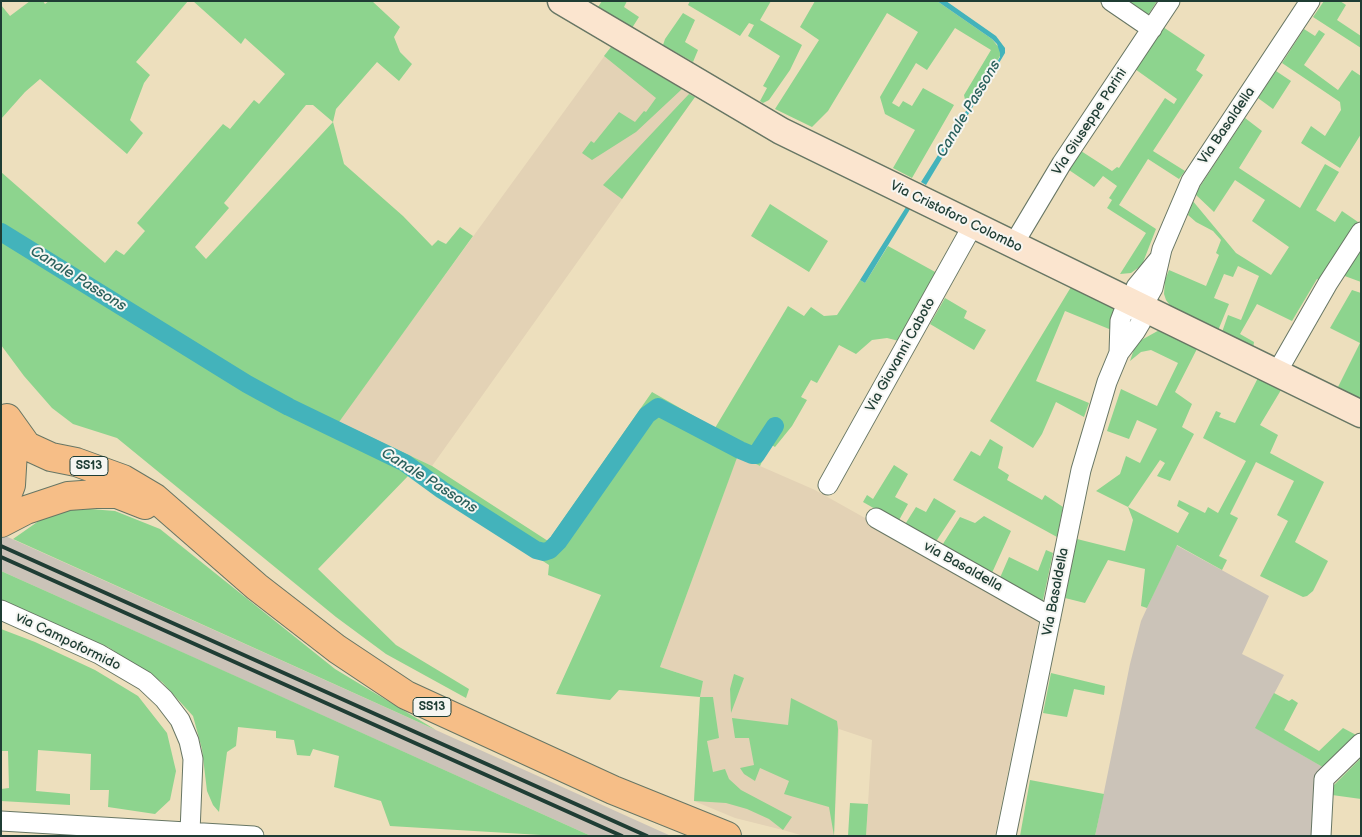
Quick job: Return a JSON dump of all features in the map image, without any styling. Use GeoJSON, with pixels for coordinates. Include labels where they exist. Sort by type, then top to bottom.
{"type":"FeatureCollection","features":[{"type":"Feature","properties":{"kind":"main road","name":"Via Cristoforo Colombo"},"geometry":{"type":"LineString","coordinates":[[561,1],[781,131],[1361,414]]}},
{"type":"Feature","properties":{"kind":"main road","name":"SS13"},"geometry":{"type":"LineString","coordinates":[[1,512],[10,485],[13,451],[4,410]]}},
{"type":"Feature","properties":{"kind":"main road","name":"SS13"},"geometry":{"type":"LineString","coordinates":[[4,410],[27,446],[51,457],[83,464],[123,479],[155,498],[258,586],[337,650],[406,695],[614,790],[727,836]]}},
{"type":"Feature","properties":{"kind":"main road","name":"SS13"},"geometry":{"type":"LineString","coordinates":[[1,523],[26,510],[68,496],[96,494],[118,494],[175,516]]}},
{"type":"Feature","properties":{"kind":"street"},"geometry":{"type":"LineString","coordinates":[[1111,1],[1152,29]]}},
{"type":"Feature","properties":{"kind":"street","name":"Via Giuseppe Parini"},"geometry":{"type":"LineString","coordinates":[[1013,245],[1062,163],[1170,1]]}},
{"type":"Feature","properties":{"kind":"street","name":"Via Basaldella"},"geometry":{"type":"LineString","coordinates":[[1006,836],[1081,470],[1107,382],[1119,353],[1141,322],[1140,313],[1136,305],[1136,286],[1159,259],[1191,181],[1310,1]]}},
{"type":"Feature","properties":{"kind":"street","name":"Via Giovanni Caboto"},"geometry":{"type":"LineString","coordinates":[[828,485],[974,225]]}},
{"type":"Feature","properties":{"kind":"street"},"geometry":{"type":"LineString","coordinates":[[1277,372],[1328,283],[1361,232]]}},
{"type":"Feature","properties":{"kind":"street","name":"via Basaldella"},"geometry":{"type":"LineString","coordinates":[[876,518],[1051,617]]}},
{"type":"Feature","properties":{"kind":"street","name":"via Campoformido"},"geometry":{"type":"LineString","coordinates":[[1,610],[99,654],[145,681],[164,699],[180,720],[189,741],[193,759],[190,832]]}},
{"type":"Feature","properties":{"kind":"street"},"geometry":{"type":"LineString","coordinates":[[1321,836],[1324,779],[1361,743]]}},
{"type":"Feature","properties":{"kind":"street"},"geometry":{"type":"LineString","coordinates":[[1,822],[254,836]]}},
{"type":"Feature","properties":{"kind":"shaded area"},"geometry":{"type":"Polygon","coordinates":[[[611,47],[695,97],[432,466],[338,422],[611,47]]]}},
{"type":"Feature","properties":{"kind":"shaded area"},"geometry":{"type":"Polygon","coordinates":[[[738,454],[760,466],[815,490],[1040,616],[995,836],[866,836],[872,740],[839,729],[834,836],[804,836],[735,818],[694,801],[700,697],[703,681],[660,667],[738,454]]]}},
{"type":"Feature","properties":{"kind":"shaded area"},"geometry":{"type":"Polygon","coordinates":[[[1,534],[671,836],[591,836],[1,571],[1,534]]]}},
{"type":"Feature","properties":{"kind":"shaded area"},"geometry":{"type":"Polygon","coordinates":[[[1176,545],[1269,596],[1242,654],[1284,675],[1256,728],[1326,769],[1314,836],[1095,836],[1130,664],[1141,621],[1176,545]]]}},
{"type":"Feature","properties":{"kind":"green space"},"geometry":{"type":"Polygon","coordinates":[[[30,1],[43,1],[45,4],[49,1],[188,1],[136,62],[150,75],[144,83],[130,120],[143,133],[127,154],[40,79],[25,92],[1,119],[1,5],[10,16],[30,1]]]}},
{"type":"Feature","properties":{"kind":"green space"},"geometry":{"type":"Polygon","coordinates":[[[193,1],[372,1],[400,27],[394,37],[400,52],[412,64],[399,81],[377,62],[336,109],[333,122],[344,164],[403,216],[432,246],[438,240],[446,244],[460,227],[473,236],[339,422],[432,466],[548,541],[652,392],[715,428],[788,306],[804,316],[811,307],[824,316],[837,315],[860,280],[865,283],[888,246],[937,273],[899,341],[887,338],[872,340],[856,354],[839,345],[817,383],[811,380],[801,397],[807,400],[792,426],[775,447],[770,444],[760,466],[738,455],[660,667],[703,681],[700,697],[619,690],[610,700],[556,694],[601,595],[548,575],[549,565],[409,475],[318,569],[396,645],[469,689],[466,698],[386,654],[336,617],[117,438],[73,424],[52,408],[24,376],[1,345],[1,172],[105,263],[116,250],[124,255],[145,231],[137,223],[223,124],[230,129],[254,100],[259,104],[285,74],[245,38],[241,44],[193,1]],[[306,105],[224,203],[229,208],[195,247],[206,259],[333,122],[313,105],[306,105]]]}},
{"type":"Feature","properties":{"kind":"green space"},"geometry":{"type":"Polygon","coordinates":[[[602,1],[627,1],[624,7],[639,17],[632,28],[598,7],[602,1]]]}},
{"type":"Feature","properties":{"kind":"green space"},"geometry":{"type":"Polygon","coordinates":[[[690,1],[771,1],[760,20],[802,45],[790,70],[769,100],[763,103],[760,101],[767,88],[763,86],[780,56],[748,36],[754,25],[749,23],[740,36],[688,5],[690,1]]]}},
{"type":"Feature","properties":{"kind":"green space"},"geometry":{"type":"Polygon","coordinates":[[[815,1],[937,1],[992,39],[1000,49],[1000,56],[967,109],[964,95],[991,50],[955,28],[927,70],[916,63],[892,103],[899,107],[903,101],[912,106],[923,88],[954,105],[912,178],[893,168],[915,130],[885,114],[880,97],[918,32],[887,13],[828,111],[812,127],[775,109],[819,40],[800,27],[815,1]]]}},
{"type":"Feature","properties":{"kind":"green space"},"geometry":{"type":"Polygon","coordinates":[[[1128,1],[1146,2],[1157,1],[1148,15],[1128,1]]]}},
{"type":"Feature","properties":{"kind":"green space"},"geometry":{"type":"Polygon","coordinates":[[[1324,1],[1340,1],[1346,5],[1337,20],[1361,36],[1361,48],[1313,17],[1324,1]]]}},
{"type":"Feature","properties":{"kind":"green space"},"geometry":{"type":"Polygon","coordinates":[[[683,13],[695,20],[685,42],[698,50],[693,62],[663,45],[683,13]]]}},
{"type":"Feature","properties":{"kind":"green space"},"geometry":{"type":"Polygon","coordinates":[[[1163,27],[1205,55],[1196,70],[1203,75],[1153,151],[1185,171],[1179,179],[1148,159],[1119,205],[1156,229],[1142,265],[1131,273],[1120,274],[1146,233],[1107,208],[1112,200],[1109,198],[1117,186],[1103,176],[1094,187],[1069,170],[1081,151],[1112,171],[1117,167],[1119,168],[1165,98],[1174,104],[1177,99],[1135,69],[1163,27]]]}},
{"type":"Feature","properties":{"kind":"green space"},"geometry":{"type":"Polygon","coordinates":[[[1304,29],[1315,36],[1319,30],[1325,34],[1304,65],[1338,90],[1352,70],[1361,76],[1361,134],[1340,168],[1301,143],[1311,126],[1325,136],[1341,110],[1340,102],[1282,63],[1304,29]]]}},
{"type":"Feature","properties":{"kind":"green space"},"geometry":{"type":"Polygon","coordinates":[[[611,47],[682,89],[636,132],[592,160],[582,153],[591,141],[594,143],[619,112],[635,122],[644,111],[646,112],[656,98],[604,56],[611,47]]]}},
{"type":"Feature","properties":{"kind":"green space"},"geometry":{"type":"Polygon","coordinates":[[[1276,71],[1291,81],[1273,109],[1258,98],[1276,71]]]}},
{"type":"Feature","properties":{"kind":"green space"},"geometry":{"type":"Polygon","coordinates":[[[689,94],[695,97],[622,199],[603,185],[689,94]]]}},
{"type":"Feature","properties":{"kind":"green space"},"geometry":{"type":"Polygon","coordinates":[[[1245,118],[1262,131],[1239,168],[1300,208],[1325,164],[1339,172],[1316,210],[1335,222],[1342,211],[1358,222],[1321,281],[1317,279],[1292,321],[1257,304],[1240,334],[1254,342],[1253,349],[1221,335],[1228,315],[1241,320],[1259,276],[1238,266],[1233,277],[1224,274],[1214,298],[1229,304],[1217,333],[1172,308],[1164,294],[1165,280],[1169,270],[1206,286],[1219,255],[1216,253],[1221,240],[1213,231],[1196,222],[1188,215],[1192,200],[1236,253],[1271,275],[1289,247],[1252,221],[1265,200],[1235,180],[1214,212],[1195,194],[1245,118]]]}},
{"type":"Feature","properties":{"kind":"green space"},"geometry":{"type":"Polygon","coordinates":[[[770,204],[828,241],[809,272],[751,236],[770,204]]]}},
{"type":"Feature","properties":{"kind":"green space"},"geometry":{"type":"Polygon","coordinates":[[[1361,247],[1361,282],[1342,275],[1361,247]]]}},
{"type":"Feature","properties":{"kind":"green space"},"geometry":{"type":"Polygon","coordinates":[[[1071,287],[1115,308],[1114,331],[1065,311],[1036,381],[1089,403],[1084,417],[1056,402],[1042,434],[1033,448],[990,421],[1071,287]]]}},
{"type":"Feature","properties":{"kind":"green space"},"geometry":{"type":"Polygon","coordinates":[[[1352,290],[1361,293],[1361,401],[1336,391],[1360,343],[1330,328],[1352,290]]]}},
{"type":"Feature","properties":{"kind":"green space"},"geometry":{"type":"Polygon","coordinates":[[[945,298],[967,311],[964,318],[986,330],[974,350],[930,324],[945,298]]]}},
{"type":"Feature","properties":{"kind":"green space"},"geometry":{"type":"Polygon","coordinates":[[[1163,328],[1199,345],[1175,392],[1192,404],[1182,427],[1194,434],[1170,481],[1157,476],[1165,463],[1160,460],[1128,507],[1096,491],[1120,474],[1126,456],[1140,463],[1157,429],[1137,420],[1129,439],[1107,431],[1121,389],[1157,406],[1178,363],[1151,350],[1141,352],[1130,361],[1136,343],[1163,328]]]}},
{"type":"Feature","properties":{"kind":"green space"},"geometry":{"type":"Polygon","coordinates":[[[1260,374],[1284,385],[1260,425],[1278,435],[1270,453],[1324,482],[1295,542],[1328,561],[1313,591],[1303,597],[1260,576],[1288,521],[1277,515],[1294,481],[1256,462],[1230,514],[1238,518],[1219,556],[1227,560],[1222,570],[1177,545],[1147,608],[1141,606],[1145,569],[1108,560],[1085,603],[1065,598],[1077,539],[1125,551],[1133,520],[1128,507],[1178,533],[1189,513],[1177,506],[1179,500],[1205,513],[1208,507],[1218,513],[1246,461],[1203,438],[1216,411],[1221,413],[1219,417],[1235,423],[1260,374]]]}},
{"type":"Feature","properties":{"kind":"green space"},"geometry":{"type":"Polygon","coordinates":[[[990,439],[1003,447],[998,468],[1009,475],[1007,480],[1042,500],[1045,495],[1063,507],[1057,537],[953,480],[971,451],[980,456],[990,439]]]}},
{"type":"Feature","properties":{"kind":"green space"},"geometry":{"type":"Polygon","coordinates":[[[894,465],[908,474],[895,497],[908,504],[898,522],[863,502],[867,495],[873,499],[894,465]]]}},
{"type":"Feature","properties":{"kind":"green space"},"geometry":{"type":"Polygon","coordinates":[[[934,498],[956,511],[935,543],[904,526],[916,507],[926,512],[934,498]]]}},
{"type":"Feature","properties":{"kind":"green space"},"geometry":{"type":"Polygon","coordinates":[[[78,508],[115,511],[160,529],[335,669],[436,730],[13,539],[43,518],[78,508]]]}},
{"type":"Feature","properties":{"kind":"green space"},"geometry":{"type":"Polygon","coordinates":[[[984,516],[1011,531],[991,575],[941,547],[960,517],[975,523],[984,516]]]}},
{"type":"Feature","properties":{"kind":"green space"},"geometry":{"type":"Polygon","coordinates":[[[1046,550],[1053,553],[1042,605],[999,580],[1009,557],[1038,571],[1046,550]]]}},
{"type":"Feature","properties":{"kind":"green space"},"geometry":{"type":"Polygon","coordinates":[[[1,571],[591,836],[558,836],[390,826],[381,801],[334,787],[339,756],[313,749],[310,756],[297,755],[294,740],[276,738],[276,731],[238,727],[236,746],[227,752],[219,812],[213,805],[207,791],[202,749],[193,716],[162,682],[108,647],[1,602],[1,571]]]}},
{"type":"Feature","properties":{"kind":"green space"},"geometry":{"type":"Polygon","coordinates":[[[1,629],[35,642],[95,670],[138,696],[167,733],[176,771],[170,800],[155,814],[108,807],[109,790],[90,790],[91,754],[38,750],[36,791],[70,794],[70,805],[1,801],[1,789],[9,788],[8,751],[1,751],[1,629]]]}},
{"type":"Feature","properties":{"kind":"green space"},"geometry":{"type":"Polygon","coordinates":[[[1051,673],[1105,686],[1104,695],[1074,689],[1067,717],[1043,713],[1051,673]]]}},
{"type":"Feature","properties":{"kind":"green space"},"geometry":{"type":"Polygon","coordinates":[[[734,674],[744,678],[731,713],[730,689],[734,674]]]}},
{"type":"Feature","properties":{"kind":"green space"},"geometry":{"type":"Polygon","coordinates":[[[1274,693],[1289,701],[1292,699],[1298,703],[1284,730],[1319,751],[1343,728],[1358,736],[1326,769],[1255,728],[1274,693]]]}},
{"type":"Feature","properties":{"kind":"green space"},"geometry":{"type":"Polygon","coordinates":[[[700,697],[713,697],[719,738],[707,741],[713,772],[725,769],[729,779],[741,790],[792,817],[783,830],[769,819],[747,809],[726,803],[694,801],[700,697]]]}},
{"type":"Feature","properties":{"kind":"green space"},"geometry":{"type":"Polygon","coordinates":[[[791,698],[837,721],[834,836],[829,807],[784,794],[789,781],[760,768],[755,781],[744,774],[740,768],[754,765],[749,738],[735,738],[732,718],[788,725],[791,698]]]}},
{"type":"Feature","properties":{"kind":"green space"},"geometry":{"type":"Polygon","coordinates":[[[1361,758],[1361,799],[1332,795],[1332,787],[1361,758]]]}},
{"type":"Feature","properties":{"kind":"green space"},"geometry":{"type":"Polygon","coordinates":[[[1030,780],[1104,794],[1095,836],[1020,836],[1030,780]]]}},
{"type":"Feature","properties":{"kind":"green space"},"geometry":{"type":"Polygon","coordinates":[[[850,803],[868,804],[866,836],[848,836],[850,803]]]}},
{"type":"Feature","properties":{"kind":"water"},"geometry":{"type":"Polygon","coordinates":[[[937,1],[946,1],[996,36],[1005,48],[1005,53],[926,185],[921,182],[1000,57],[997,44],[992,39],[937,1]]]}},
{"type":"Feature","properties":{"kind":"water"},"geometry":{"type":"Polygon","coordinates":[[[908,204],[912,206],[865,283],[860,280],[908,204]]]}},
{"type":"Feature","properties":{"kind":"waterway","name":"Canale Passons"},"geometry":{"type":"LineString","coordinates":[[1,232],[247,384],[289,407],[405,463],[442,490],[536,550],[544,552],[550,550],[558,542],[647,415],[658,407],[752,455],[756,455],[775,426]]}},
{"type":"Feature","properties":{"kind":"railway"},"geometry":{"type":"LineString","coordinates":[[1,546],[647,836]]}},
{"type":"Feature","properties":{"kind":"railway"},"geometry":{"type":"LineString","coordinates":[[1,557],[622,836]]}}]}
